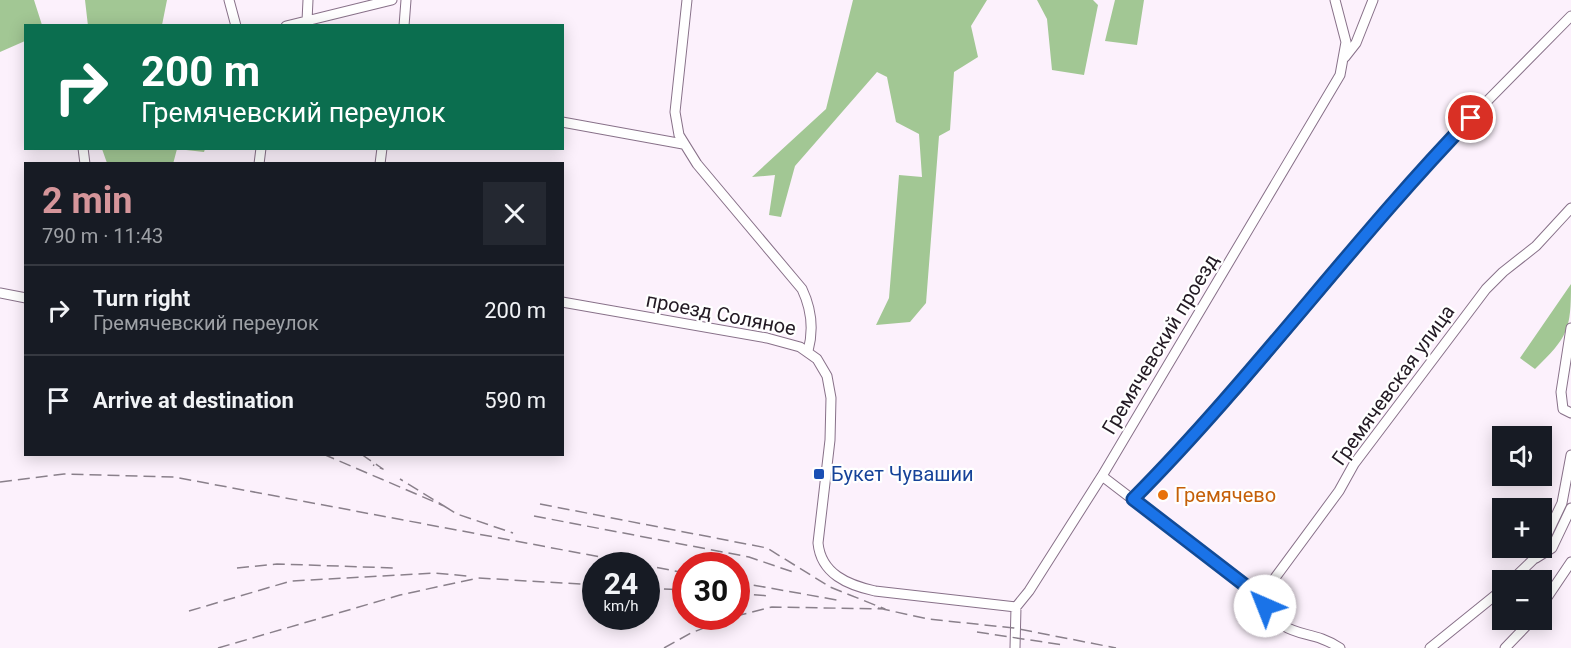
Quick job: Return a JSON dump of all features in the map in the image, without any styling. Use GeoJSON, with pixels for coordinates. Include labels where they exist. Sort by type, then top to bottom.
{"type":"FeatureCollection","features":[{"type":"Feature","properties":{"kind":"street"},"geometry":{"type":"LineString","coordinates":[[229,0],[235,24]]}},
{"type":"Feature","properties":{"kind":"street"},"geometry":{"type":"LineString","coordinates":[[307,21],[309,0]]}},
{"type":"Feature","properties":{"kind":"street"},"geometry":{"type":"LineString","coordinates":[[294,24],[392,0]]}},
{"type":"Feature","properties":{"kind":"street"},"geometry":{"type":"LineString","coordinates":[[404,24],[406,0]]}},
{"type":"Feature","properties":{"kind":"street"},"geometry":{"type":"LineString","coordinates":[[687,0],[675,112],[676,128],[683,144],[697,164],[802,289],[812,314],[812,338],[808,351]]}},
{"type":"Feature","properties":{"kind":"street"},"geometry":{"type":"LineString","coordinates":[[1335,0],[1344,29],[1345,57]]}},
{"type":"Feature","properties":{"kind":"street"},"geometry":{"type":"LineString","coordinates":[[1345,57],[1356,43],[1373,0]]}},
{"type":"Feature","properties":{"kind":"street"},"geometry":{"type":"LineString","coordinates":[[1133,499],[1237,389],[1438,151],[1571,16]]}},
{"type":"Feature","properties":{"kind":"street","name":"Гремячевский проезд"},"geometry":{"type":"LineString","coordinates":[[1016,607],[1029,591],[1102,476],[1323,106],[1340,75],[1345,57]]}},
{"type":"Feature","properties":{"kind":"street"},"geometry":{"type":"LineString","coordinates":[[564,122],[683,144]]}},
{"type":"Feature","properties":{"kind":"street","name":"Гремячевская улица"},"geometry":{"type":"LineString","coordinates":[[1259,596],[1302,542],[1339,491],[1354,464],[1486,290],[1503,272],[1536,246],[1571,208]]}},
{"type":"Feature","properties":{"kind":"street"},"geometry":{"type":"LineString","coordinates":[[0,293],[24,298]]}},
{"type":"Feature","properties":{"kind":"street","name":"проезд Соляное"},"geometry":{"type":"LineString","coordinates":[[564,302],[767,338],[808,351],[824,368],[831,398],[830,440],[818,543],[819,555],[826,568],[859,587],[875,591],[1016,607]]}},
{"type":"Feature","properties":{"kind":"street"},"geometry":{"type":"LineString","coordinates":[[1571,328],[1562,392],[1563,409],[1571,413]]}},
{"type":"Feature","properties":{"kind":"street"},"geometry":{"type":"LineString","coordinates":[[1552,523],[1562,502],[1571,455]]}},
{"type":"Feature","properties":{"kind":"street"},"geometry":{"type":"LineString","coordinates":[[1102,476],[1259,596],[1274,617],[1285,627],[1340,648]]}},
{"type":"Feature","properties":{"kind":"street"},"geometry":{"type":"LineString","coordinates":[[1552,548],[1571,508]]}},
{"type":"Feature","properties":{"kind":"street"},"geometry":{"type":"LineString","coordinates":[[1523,570],[1536,558]]}},
{"type":"Feature","properties":{"kind":"street"},"geometry":{"type":"LineString","coordinates":[[1552,590],[1571,562]]}},
{"type":"Feature","properties":{"kind":"street"},"geometry":{"type":"LineString","coordinates":[[1430,648],[1492,598]]}},
{"type":"Feature","properties":{"kind":"street"},"geometry":{"type":"LineString","coordinates":[[1015,648],[1016,607]]}},
{"type":"Feature","properties":{"kind":"street"},"geometry":{"type":"LineString","coordinates":[[1505,648],[1522,630]]}},
{"type":"Feature","properties":{"kind":"green space"},"geometry":{"type":"Polygon","coordinates":[[[0,0],[34,0],[42,24],[24,24],[24,41],[0,52],[0,0]]]}},
{"type":"Feature","properties":{"kind":"green space"},"geometry":{"type":"Polygon","coordinates":[[[85,0],[167,0],[162,24],[88,24],[85,0]]]}},
{"type":"Feature","properties":{"kind":"green space"},"geometry":{"type":"Polygon","coordinates":[[[853,0],[987,0],[971,26],[978,57],[954,72],[950,130],[939,136],[926,303],[910,322],[876,325],[889,298],[899,175],[922,177],[919,134],[896,122],[887,77],[877,72],[795,166],[781,217],[769,215],[775,175],[752,177],[826,109],[853,0]]]}},
{"type":"Feature","properties":{"kind":"green space"},"geometry":{"type":"Polygon","coordinates":[[[1037,0],[1093,0],[1098,5],[1084,75],[1052,70],[1047,19],[1037,0]]]}},
{"type":"Feature","properties":{"kind":"green space"},"geometry":{"type":"Polygon","coordinates":[[[1115,0],[1144,0],[1137,45],[1105,41],[1115,0]]]}},
{"type":"Feature","properties":{"kind":"green space"},"geometry":{"type":"Polygon","coordinates":[[[103,150],[177,150],[174,162],[107,162],[103,150]]]}},
{"type":"Feature","properties":{"kind":"green space"},"geometry":{"type":"Polygon","coordinates":[[[1571,284],[1570,312],[1565,332],[1555,349],[1535,369],[1520,358],[1571,284]]]}},
{"type":"Feature","properties":{"kind":"railway"},"geometry":{"type":"LineString","coordinates":[[328,456],[444,506],[400,479]]}},
{"type":"Feature","properties":{"kind":"railway"},"geometry":{"type":"LineString","coordinates":[[364,456],[383,469],[373,465]]}},
{"type":"Feature","properties":{"kind":"railway"},"geometry":{"type":"LineString","coordinates":[[0,482],[64,474],[174,477],[672,570]]}},
{"type":"Feature","properties":{"kind":"railway"},"geometry":{"type":"LineString","coordinates":[[540,504],[767,548],[830,587],[885,609],[772,607],[750,612]]}},
{"type":"Feature","properties":{"kind":"railway"},"geometry":{"type":"LineString","coordinates":[[444,506],[457,514],[513,533]]}},
{"type":"Feature","properties":{"kind":"railway"},"geometry":{"type":"LineString","coordinates":[[534,516],[749,557],[793,572]]}},
{"type":"Feature","properties":{"kind":"railway"},"geometry":{"type":"LineString","coordinates":[[237,568],[277,564],[396,568]]}},
{"type":"Feature","properties":{"kind":"railway"},"geometry":{"type":"LineString","coordinates":[[189,611],[291,581],[435,573],[467,576]]}},
{"type":"Feature","properties":{"kind":"railway"},"geometry":{"type":"LineString","coordinates":[[218,648],[400,595],[478,578],[582,584]]}},
{"type":"Feature","properties":{"kind":"railway"},"geometry":{"type":"LineString","coordinates":[[750,584],[837,600]]}},
{"type":"Feature","properties":{"kind":"railway"},"geometry":{"type":"LineString","coordinates":[[660,589],[672,589]]}},
{"type":"Feature","properties":{"kind":"railway"},"geometry":{"type":"LineString","coordinates":[[750,594],[769,596]]}},
{"type":"Feature","properties":{"kind":"railway"},"geometry":{"type":"LineString","coordinates":[[878,608],[928,619],[1014,628],[1116,648]]}},
{"type":"Feature","properties":{"kind":"railway"},"geometry":{"type":"LineString","coordinates":[[664,648],[699,630]]}},
{"type":"Feature","properties":{"kind":"railway"},"geometry":{"type":"LineString","coordinates":[[977,632],[1063,645]]}},
{"type":"Feature","properties":{"kind":"place","name":"Букет Чувашии"},"geometry":{"type":"Point","coordinates":[819,474]}},
{"type":"Feature","properties":{"kind":"place","name":"Гремячево"},"geometry":{"type":"Point","coordinates":[1163,495]}},
{"type":"Feature","properties":{"kind":"route"},"geometry":{"type":"LineString","coordinates":[[1265,606],[1259,596],[1133,499],[1237,389],[1438,151],[1471,118]]}}]}
